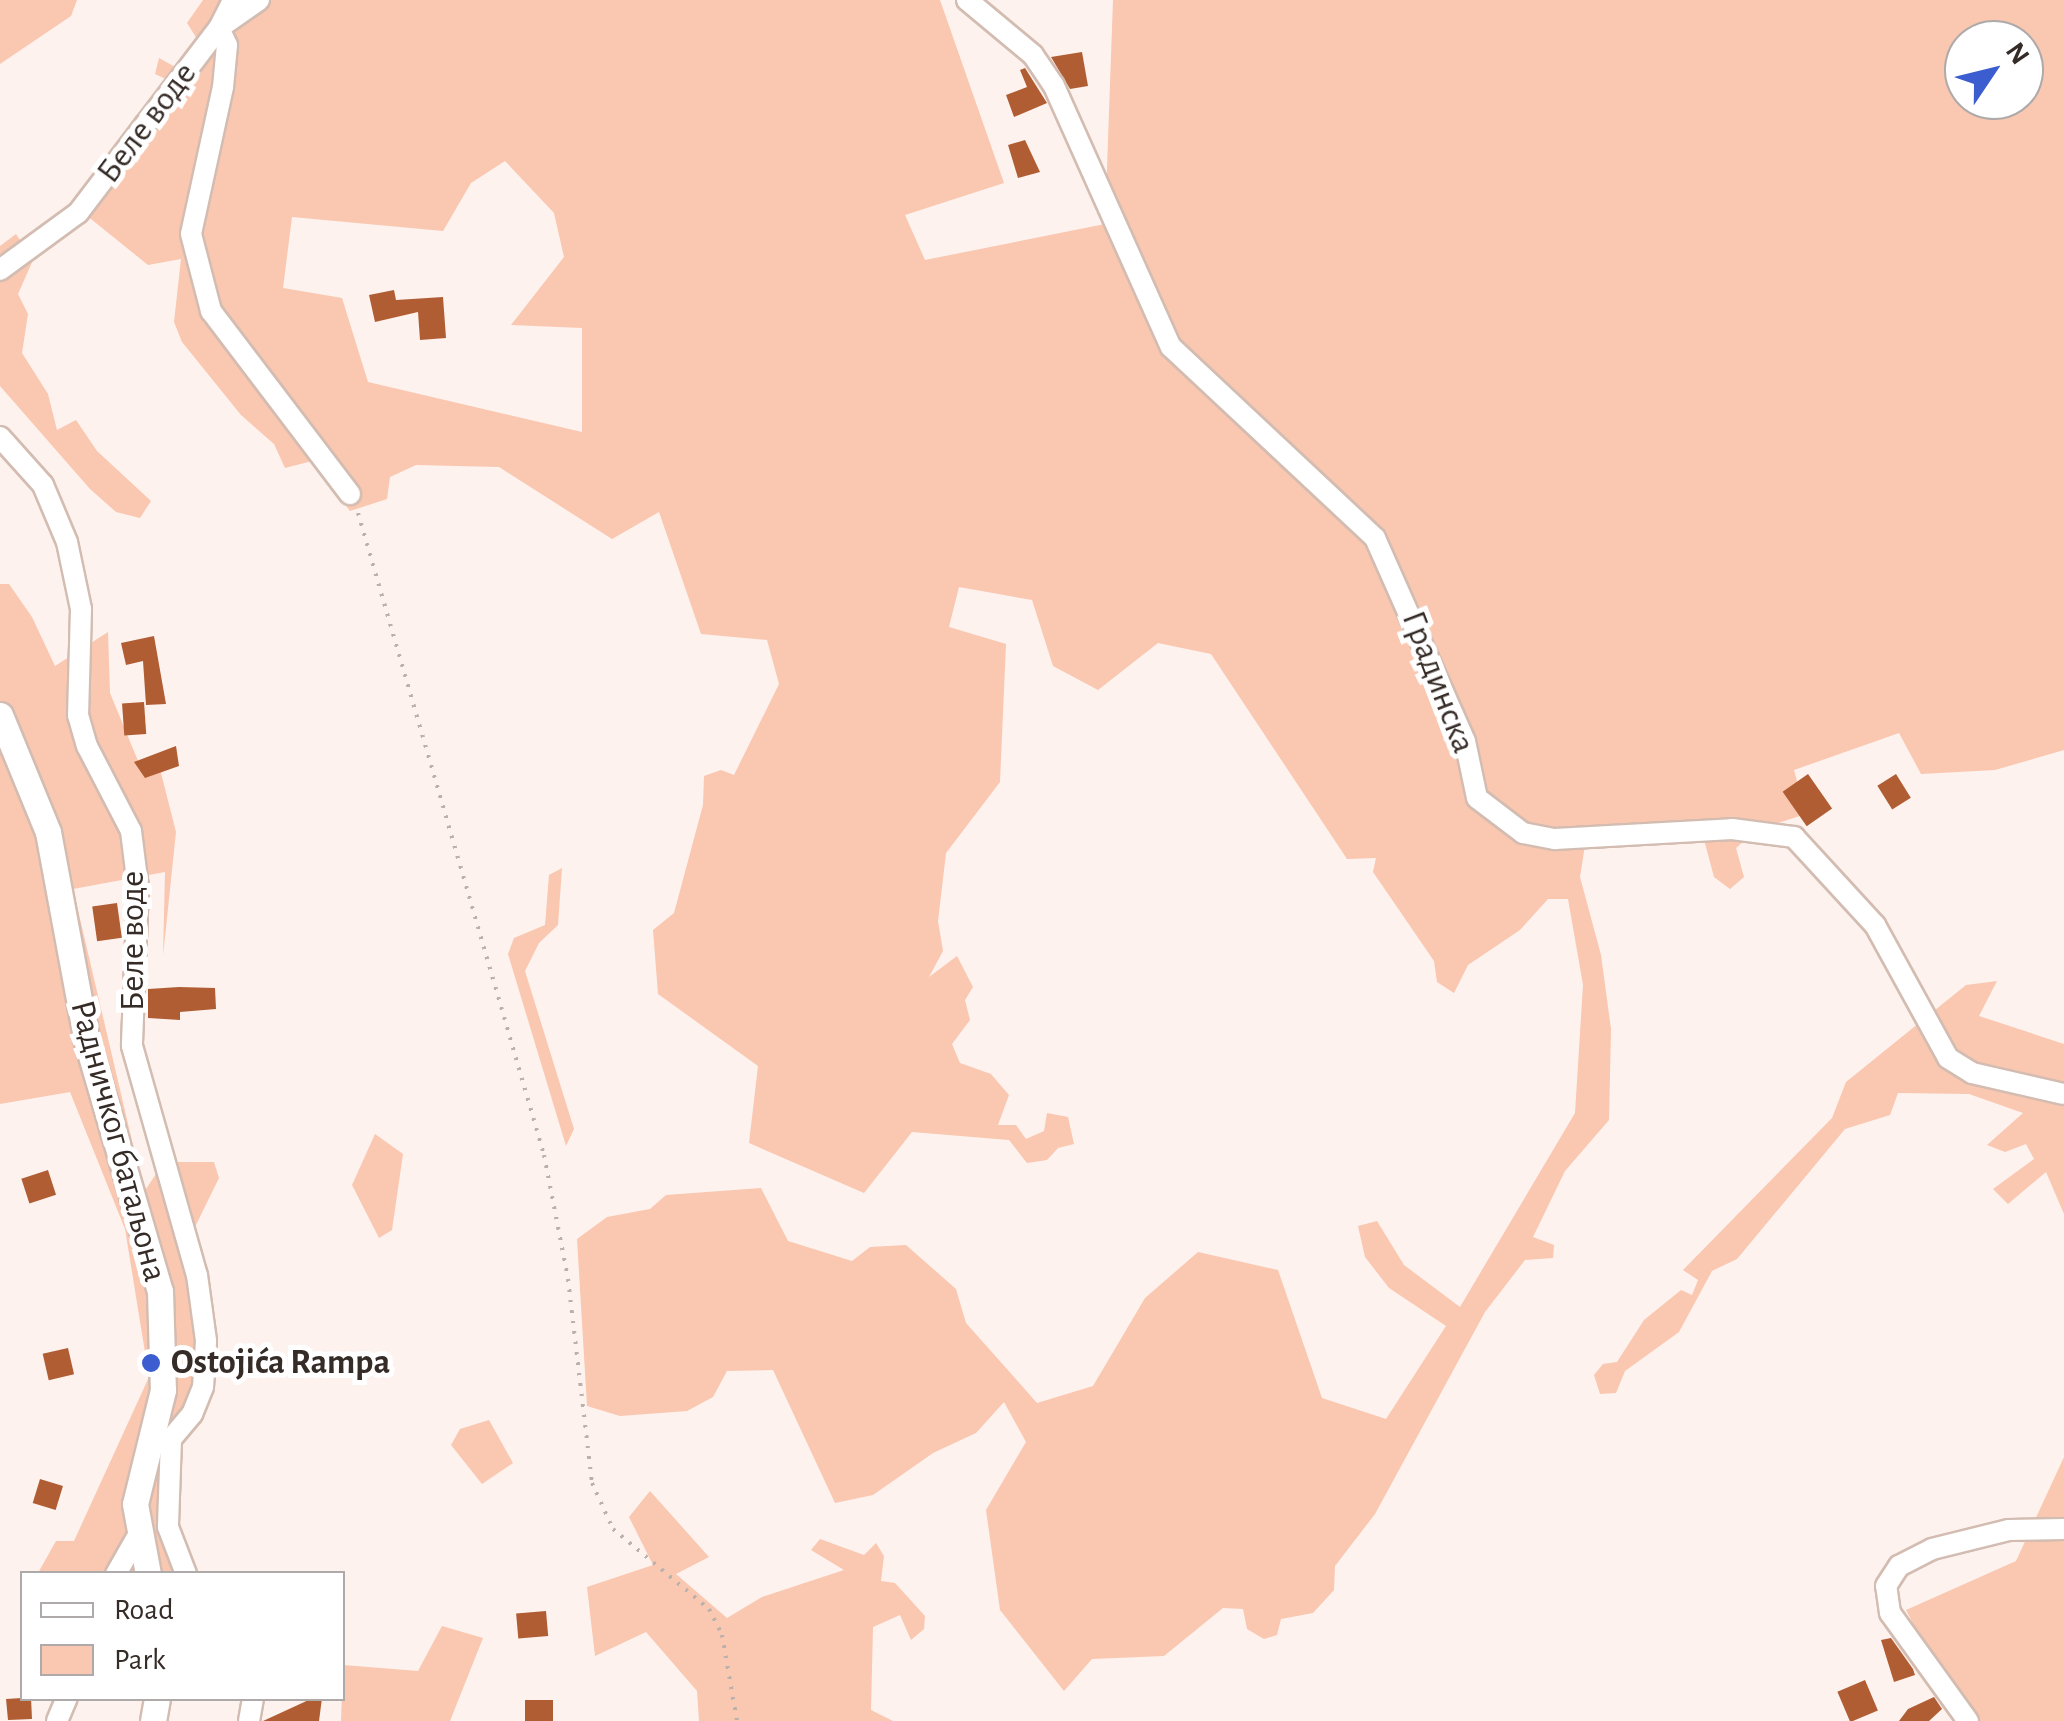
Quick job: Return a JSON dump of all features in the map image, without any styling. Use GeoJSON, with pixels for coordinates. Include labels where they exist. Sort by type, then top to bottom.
{"type":"FeatureCollection","features":[{"type":"Feature","properties":{"kind":"main road","name":"Радничког батаљона"},"geometry":{"type":"LineString","coordinates":[[0,714],[48,832],[86,1042],[160,1291],[164,1379],[161,1439],[136,1490],[137,1537],[147,1571]]}},
{"type":"Feature","properties":{"kind":"street","name":"Беле воде"},"geometry":{"type":"LineString","coordinates":[[0,270],[78,214],[220,28],[233,0]]}},
{"type":"Feature","properties":{"kind":"street"},"geometry":{"type":"LineString","coordinates":[[259,0],[220,28],[227,44],[223,87],[192,234],[211,312],[350,494]]}},
{"type":"Feature","properties":{"kind":"street","name":"Градинска"},"geometry":{"type":"LineString","coordinates":[[967,0],[1033,55],[1054,86],[1171,347],[1375,538],[1465,741],[1477,798],[1523,833],[1555,839],[1732,829],[1794,837],[1875,925],[1948,1058],[1972,1072],[2064,1094]]}},
{"type":"Feature","properties":{"kind":"street","name":"Беле воде"},"geometry":{"type":"LineString","coordinates":[[0,437],[43,485],[67,542],[80,609],[78,715],[87,746],[131,831],[138,887],[132,1046],[197,1276],[206,1341],[198,1400],[161,1439]]}},
{"type":"Feature","properties":{"kind":"street"},"geometry":{"type":"LineString","coordinates":[[161,1439],[168,1527],[185,1571]]}},
{"type":"Feature","properties":{"kind":"street"},"geometry":{"type":"LineString","coordinates":[[1968,1721],[1890,1614],[1886,1586],[1899,1566],[1932,1549],[2009,1530],[2064,1528]]}},
{"type":"Feature","properties":{"kind":"street"},"geometry":{"type":"LineString","coordinates":[[118,1571],[137,1537]]}},
{"type":"Feature","properties":{"kind":"path"},"geometry":{"type":"LineString","coordinates":[[350,494],[544,1155],[568,1279],[592,1484],[613,1529],[709,1609],[722,1635],[737,1721]]}},
{"type":"Feature","properties":{"kind":"green space"},"geometry":{"type":"Polygon","coordinates":[[[0,0],[77,0],[71,16],[0,64],[0,0]]]}},
{"type":"Feature","properties":{"kind":"green space"},"geometry":{"type":"Polygon","coordinates":[[[203,0],[940,0],[1004,183],[905,215],[925,260],[1105,224],[1113,0],[2064,0],[2064,750],[1995,770],[1921,774],[1899,733],[1794,770],[1806,814],[1756,830],[1736,848],[1744,877],[1730,889],[1714,877],[1702,832],[1585,845],[1580,877],[1601,955],[1611,1029],[1609,1120],[1565,1171],[1533,1237],[1554,1245],[1553,1258],[1525,1260],[1485,1312],[1375,1514],[1335,1566],[1334,1590],[1313,1613],[1281,1619],[1277,1635],[1264,1639],[1247,1629],[1243,1609],[1223,1608],[1164,1656],[1092,1659],[1064,1691],[1000,1610],[986,1510],[1026,1442],[1004,1402],[976,1433],[933,1453],[873,1495],[835,1503],[773,1370],[727,1371],[713,1397],[687,1411],[620,1416],[587,1406],[577,1239],[607,1217],[650,1209],[666,1195],[761,1188],[788,1241],[852,1261],[870,1247],[906,1245],[956,1289],[966,1323],[1037,1403],[1093,1386],[1145,1298],[1198,1252],[1278,1270],[1322,1398],[1386,1419],[1446,1326],[1389,1288],[1365,1257],[1358,1226],[1377,1221],[1404,1265],[1460,1307],[1575,1113],[1583,985],[1568,899],[1548,899],[1520,930],[1468,965],[1454,993],[1437,982],[1434,961],[1373,872],[1376,858],[1347,859],[1211,654],[1158,643],[1098,690],[1053,666],[1032,600],[959,587],[949,627],[1006,644],[1000,782],[946,853],[938,921],[943,951],[929,977],[957,956],[973,987],[965,1000],[970,1020],[952,1044],[960,1063],[991,1074],[1009,1095],[998,1125],[1016,1125],[1026,1139],[1044,1131],[1047,1113],[1068,1117],[1074,1144],[1058,1148],[1047,1160],[1027,1163],[1009,1140],[912,1132],[864,1193],[749,1143],[758,1066],[658,994],[653,930],[674,913],[703,805],[704,776],[721,770],[734,775],[779,684],[767,640],[701,634],[659,512],[612,539],[499,467],[416,465],[390,477],[387,499],[350,511],[312,461],[285,468],[274,444],[241,415],[182,342],[174,322],[181,259],[148,265],[86,215],[129,145],[126,130],[136,115],[149,112],[168,80],[155,74],[159,58],[177,68],[199,42],[187,23],[203,0]],[[505,161],[471,183],[443,231],[292,217],[283,288],[342,298],[368,382],[582,432],[582,328],[511,325],[564,257],[554,213],[505,161]]]}},
{"type":"Feature","properties":{"kind":"green space"},"geometry":{"type":"Polygon","coordinates":[[[16,234],[33,260],[18,294],[28,314],[22,353],[48,394],[57,430],[76,420],[97,451],[151,501],[140,518],[116,512],[90,489],[0,386],[0,246],[16,234]]]}},
{"type":"Feature","properties":{"kind":"green space"},"geometry":{"type":"Polygon","coordinates":[[[0,584],[9,584],[32,617],[55,666],[108,632],[110,693],[143,773],[160,769],[176,832],[163,956],[165,872],[73,889],[144,1192],[164,1162],[214,1162],[219,1178],[193,1231],[211,1377],[177,1443],[160,1509],[180,1571],[161,1571],[153,1545],[125,1527],[136,1571],[39,1571],[56,1541],[74,1541],[149,1377],[125,1229],[70,1092],[0,1104],[0,584]]]}},
{"type":"Feature","properties":{"kind":"green space"},"geometry":{"type":"Polygon","coordinates":[[[562,868],[558,925],[539,943],[525,971],[574,1129],[566,1146],[508,954],[514,938],[545,925],[549,875],[562,868]]]}},
{"type":"Feature","properties":{"kind":"green space"},"geometry":{"type":"Polygon","coordinates":[[[1997,981],[1979,1016],[2064,1044],[2064,1214],[2046,1172],[2008,1204],[1993,1189],[2034,1159],[2026,1144],[2005,1152],[1987,1145],[2023,1113],[1969,1094],[1898,1093],[1890,1115],[1845,1129],[1737,1259],[1712,1271],[1679,1332],[1625,1371],[1616,1393],[1600,1394],[1594,1375],[1603,1364],[1617,1362],[1644,1320],[1681,1290],[1692,1295],[1698,1280],[1683,1270],[1832,1118],[1846,1082],[1966,985],[1997,981]]]}},
{"type":"Feature","properties":{"kind":"green space"},"geometry":{"type":"Polygon","coordinates":[[[375,1134],[403,1154],[392,1230],[379,1238],[352,1185],[375,1134]]]}},
{"type":"Feature","properties":{"kind":"green space"},"geometry":{"type":"Polygon","coordinates":[[[489,1420],[513,1463],[482,1484],[451,1445],[460,1429],[489,1420]]]}},
{"type":"Feature","properties":{"kind":"green space"},"geometry":{"type":"Polygon","coordinates":[[[2064,1457],[2064,1721],[1964,1721],[1906,1610],[2016,1561],[2064,1457]]]}},
{"type":"Feature","properties":{"kind":"green space"},"geometry":{"type":"Polygon","coordinates":[[[650,1491],[709,1557],[676,1574],[727,1618],[762,1597],[844,1570],[811,1550],[820,1539],[864,1555],[876,1543],[884,1556],[881,1581],[895,1583],[925,1616],[924,1629],[911,1640],[900,1615],[873,1627],[871,1710],[893,1721],[699,1721],[697,1691],[646,1632],[595,1656],[587,1587],[653,1565],[629,1517],[650,1491]]]}},
{"type":"Feature","properties":{"kind":"green space"},"geometry":{"type":"Polygon","coordinates":[[[442,1626],[483,1638],[450,1721],[341,1721],[345,1665],[418,1671],[442,1626]]]}},
{"type":"Feature","properties":{"kind":"building"},"geometry":{"type":"Polygon","coordinates":[[[1082,52],[1088,86],[1070,89],[1051,57],[1082,52]]]}},
{"type":"Feature","properties":{"kind":"building"},"geometry":{"type":"Polygon","coordinates":[[[1025,68],[1047,103],[1014,117],[1006,95],[1027,87],[1020,70],[1025,68]]]}},
{"type":"Feature","properties":{"kind":"building"},"geometry":{"type":"Polygon","coordinates":[[[1025,140],[1040,172],[1018,178],[1008,145],[1025,140]]]}},
{"type":"Feature","properties":{"kind":"building"},"geometry":{"type":"Polygon","coordinates":[[[394,290],[396,300],[443,297],[446,338],[420,340],[418,312],[375,322],[369,295],[394,290]]]}},
{"type":"Feature","properties":{"kind":"building"},"geometry":{"type":"Polygon","coordinates":[[[154,636],[166,704],[146,705],[143,661],[126,665],[121,643],[154,636]]]}},
{"type":"Feature","properties":{"kind":"building"},"geometry":{"type":"Polygon","coordinates":[[[144,702],[146,734],[124,735],[122,704],[144,702]]]}},
{"type":"Feature","properties":{"kind":"building"},"geometry":{"type":"Polygon","coordinates":[[[176,746],[179,766],[145,778],[134,762],[176,746]]]}},
{"type":"Feature","properties":{"kind":"building"},"geometry":{"type":"Polygon","coordinates":[[[1808,774],[1832,808],[1807,826],[1783,792],[1808,774]]]}},
{"type":"Feature","properties":{"kind":"building"},"geometry":{"type":"Polygon","coordinates":[[[1896,774],[1911,798],[1892,809],[1877,786],[1896,774]]]}},
{"type":"Feature","properties":{"kind":"building"},"geometry":{"type":"Polygon","coordinates":[[[117,903],[122,938],[97,941],[92,906],[117,903]]]}},
{"type":"Feature","properties":{"kind":"building"},"geometry":{"type":"Polygon","coordinates":[[[215,988],[216,1009],[180,1012],[180,1020],[148,1018],[148,989],[215,988]]]}},
{"type":"Feature","properties":{"kind":"building"},"geometry":{"type":"Polygon","coordinates":[[[48,1170],[56,1195],[29,1203],[21,1179],[48,1170]]]}},
{"type":"Feature","properties":{"kind":"building"},"geometry":{"type":"Polygon","coordinates":[[[68,1348],[74,1374],[49,1380],[43,1354],[68,1348]]]}},
{"type":"Feature","properties":{"kind":"building"},"geometry":{"type":"Polygon","coordinates":[[[40,1479],[63,1486],[56,1510],[33,1503],[40,1479]]]}},
{"type":"Feature","properties":{"kind":"building"},"geometry":{"type":"Polygon","coordinates":[[[546,1611],[548,1636],[518,1639],[516,1614],[546,1611]]]}},
{"type":"Feature","properties":{"kind":"building"},"geometry":{"type":"Polygon","coordinates":[[[1891,1638],[1915,1675],[1894,1682],[1881,1640],[1891,1638]]]}},
{"type":"Feature","properties":{"kind":"building"},"geometry":{"type":"Polygon","coordinates":[[[1865,1680],[1878,1710],[1850,1721],[1837,1692],[1865,1680]]]}},
{"type":"Feature","properties":{"kind":"building"},"geometry":{"type":"Polygon","coordinates":[[[1934,1697],[1942,1709],[1929,1721],[1899,1721],[1908,1709],[1934,1697]]]}},
{"type":"Feature","properties":{"kind":"building"},"geometry":{"type":"Polygon","coordinates":[[[6,1699],[31,1701],[32,1719],[8,1720],[6,1699]]]}},
{"type":"Feature","properties":{"kind":"building"},"geometry":{"type":"Polygon","coordinates":[[[525,1700],[553,1700],[553,1721],[525,1721],[525,1700]]]}},
{"type":"Feature","properties":{"kind":"building"},"geometry":{"type":"Polygon","coordinates":[[[306,1701],[322,1701],[319,1721],[263,1721],[306,1701]]]}},
{"type":"Feature","properties":{"kind":"place","name":"Ostojića Rampa"},"geometry":{"type":"Point","coordinates":[151,1363]}}]}
